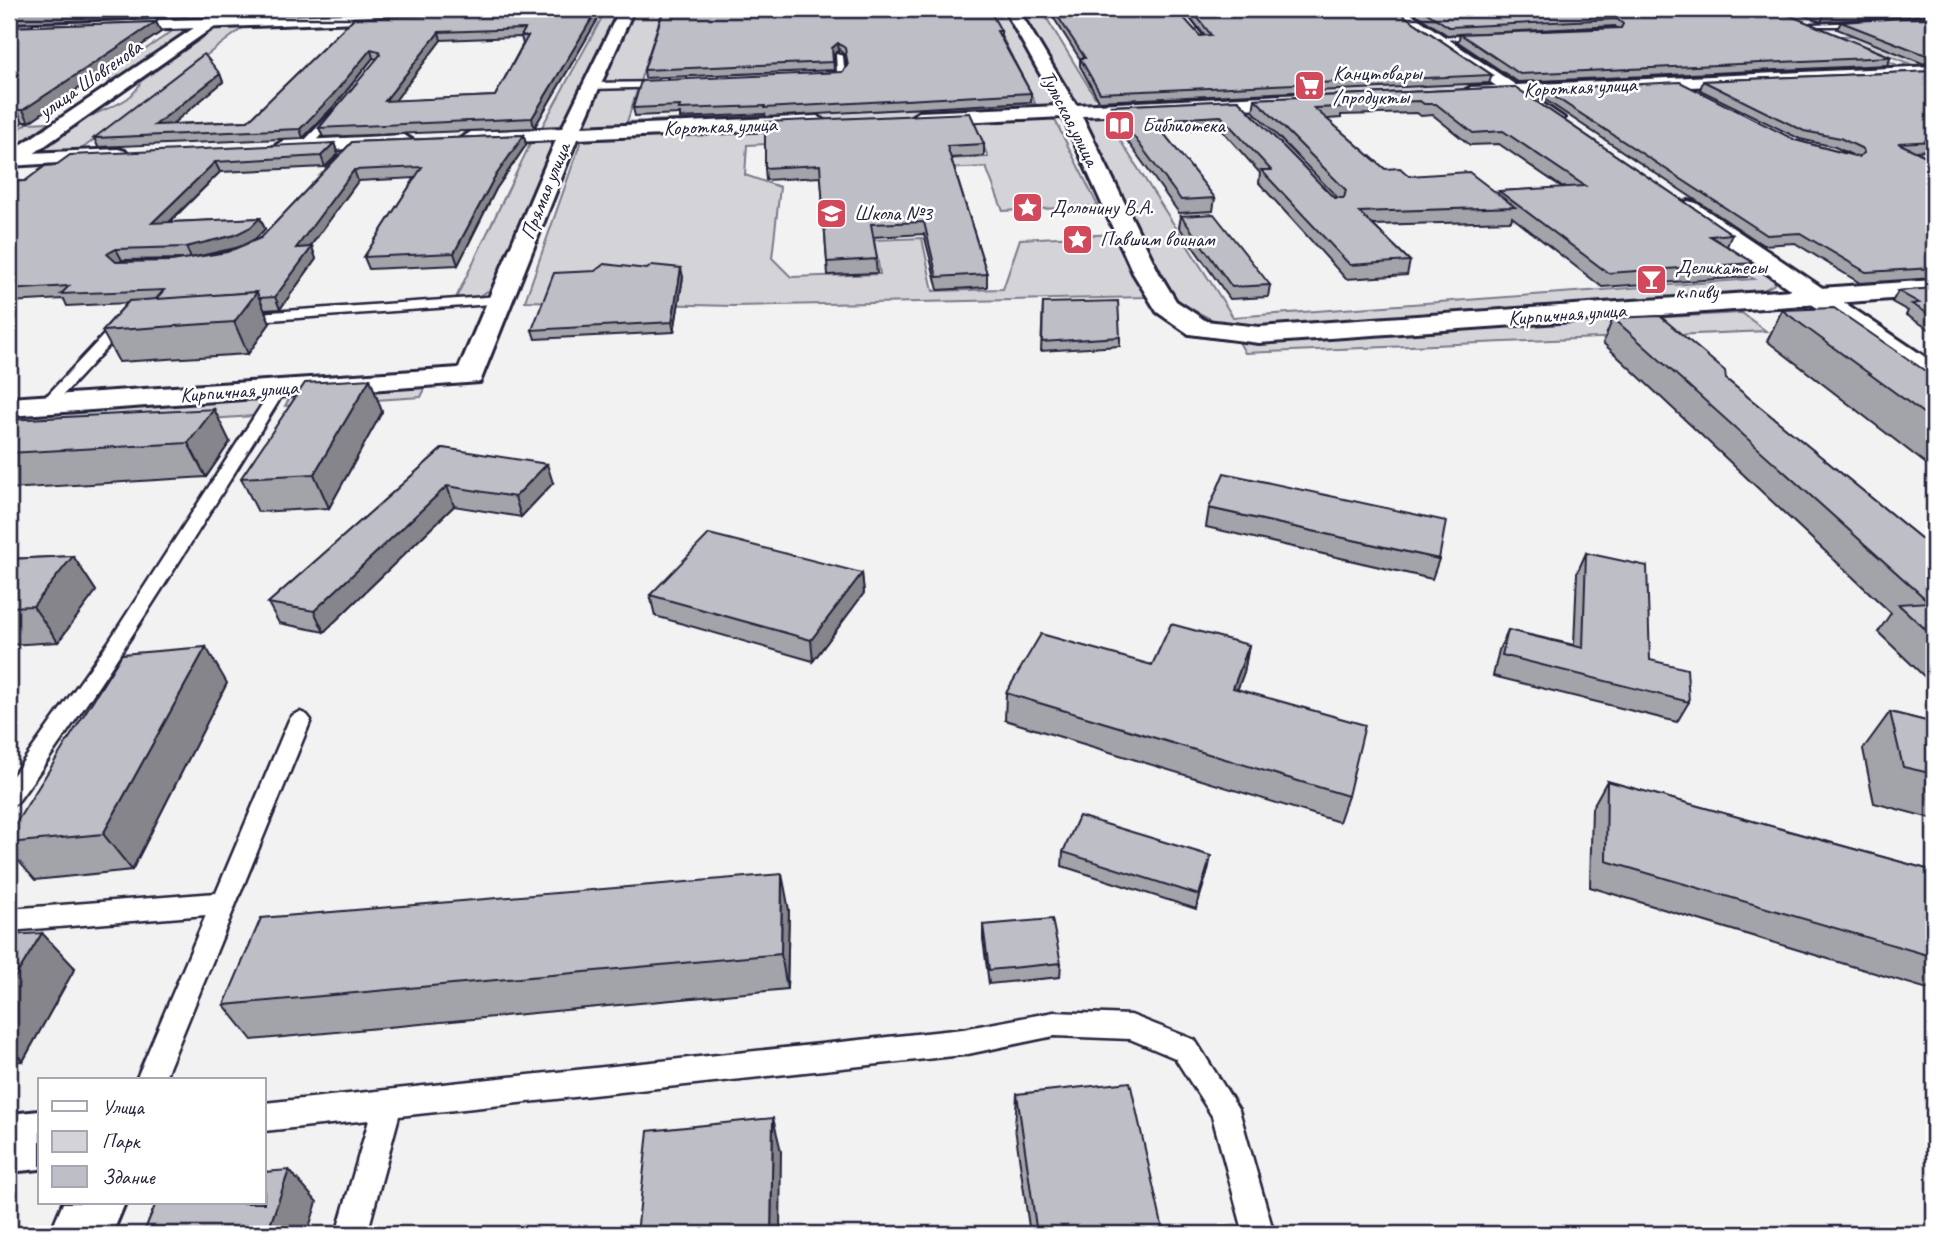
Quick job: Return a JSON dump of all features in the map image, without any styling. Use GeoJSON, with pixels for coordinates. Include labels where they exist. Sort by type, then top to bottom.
{"type":"FeatureCollection","features":[{"type":"Feature","properties":{"kind":"street","name":"улица Шовгенова"},"geometry":{"type":"LineString","coordinates":[[10,161],[232,9]]}},
{"type":"Feature","properties":{"kind":"street"},"geometry":{"type":"LineString","coordinates":[[623,9],[642,9]]}},
{"type":"Feature","properties":{"kind":"street","name":"Прямая улица"},"geometry":{"type":"LineString","coordinates":[[470,376],[569,133],[623,9]]}},
{"type":"Feature","properties":{"kind":"street","name":"Тульская улица"},"geometry":{"type":"LineString","coordinates":[[1011,9],[1070,111],[1157,291],[1166,306],[1199,328]]}},
{"type":"Feature","properties":{"kind":"street"},"geometry":{"type":"LineString","coordinates":[[1394,9],[1575,132]]}},
{"type":"Feature","properties":{"kind":"street"},"geometry":{"type":"LineString","coordinates":[[9,30],[423,16]]}},
{"type":"Feature","properties":{"kind":"street"},"geometry":{"type":"LineString","coordinates":[[1790,18],[1849,41]]}},
{"type":"Feature","properties":{"kind":"street"},"geometry":{"type":"LineString","coordinates":[[1886,57],[1931,73]]}},
{"type":"Feature","properties":{"kind":"street","name":"Короткая улица"},"geometry":{"type":"LineString","coordinates":[[1457,93],[1931,73]]}},
{"type":"Feature","properties":{"kind":"street"},"geometry":{"type":"LineString","coordinates":[[895,119],[1070,111],[1242,108],[1320,100]]}},
{"type":"Feature","properties":{"kind":"street","name":"Короткая улица"},"geometry":{"type":"LineString","coordinates":[[450,139],[839,121]]}},
{"type":"Feature","properties":{"kind":"street"},"geometry":{"type":"LineString","coordinates":[[265,148],[423,140]]}},
{"type":"Feature","properties":{"kind":"street"},"geometry":{"type":"LineString","coordinates":[[10,161],[145,153]]}},
{"type":"Feature","properties":{"kind":"street"},"geometry":{"type":"LineString","coordinates":[[1664,192],[1934,376]]}},
{"type":"Feature","properties":{"kind":"street","name":"Кирпичная улица"},"geometry":{"type":"LineString","coordinates":[[1199,328],[1259,335],[1934,288]]}},
{"type":"Feature","properties":{"kind":"street","name":"Кирпичная улица"},"geometry":{"type":"LineString","coordinates":[[9,407],[470,376]]}},
{"type":"Feature","properties":{"kind":"street"},"geometry":{"type":"LineString","coordinates":[[9,1143],[38,1140]]}},
{"type":"Feature","properties":{"kind":"street"},"geometry":{"type":"LineString","coordinates":[[81,1234],[95,1204]]}},
{"type":"Feature","properties":{"kind":"lane"},"geometry":{"type":"LineString","coordinates":[[1177,9],[1204,40]]}},
{"type":"Feature","properties":{"kind":"lane"},"geometry":{"type":"LineString","coordinates":[[1811,26],[1876,24]]}},
{"type":"Feature","properties":{"kind":"lane"},"geometry":{"type":"LineString","coordinates":[[1437,38],[1491,36]]}},
{"type":"Feature","properties":{"kind":"lane"},"geometry":{"type":"LineString","coordinates":[[807,78],[842,75],[839,56]]}},
{"type":"Feature","properties":{"kind":"lane"},"geometry":{"type":"LineString","coordinates":[[1672,82],[1693,93]]}},
{"type":"Feature","properties":{"kind":"lane"},"geometry":{"type":"LineString","coordinates":[[591,86],[676,84]]}},
{"type":"Feature","properties":{"kind":"lane"},"geometry":{"type":"LineString","coordinates":[[305,146],[346,101]]}},
{"type":"Feature","properties":{"kind":"lane"},"geometry":{"type":"LineString","coordinates":[[339,161],[355,143]]}},
{"type":"Feature","properties":{"kind":"lane"},"geometry":{"type":"LineString","coordinates":[[228,319],[500,300]]}},
{"type":"Feature","properties":{"kind":"lane"},"geometry":{"type":"LineString","coordinates":[[47,404],[118,327],[146,325]]}},
{"type":"Feature","properties":{"kind":"lane"},"geometry":{"type":"LineString","coordinates":[[9,797],[73,713],[173,561],[279,389]]}},
{"type":"Feature","properties":{"kind":"lane"},"geometry":{"type":"LineString","coordinates":[[151,1078],[300,720]]}},
{"type":"Feature","properties":{"kind":"lane"},"geometry":{"type":"LineString","coordinates":[[9,920],[224,903]]}},
{"type":"Feature","properties":{"kind":"lane"},"geometry":{"type":"LineString","coordinates":[[266,1117],[963,1042],[1054,1024],[1131,1027],[1185,1049],[1225,1110],[1259,1234]]}},
{"type":"Feature","properties":{"kind":"lane"},"geometry":{"type":"LineString","coordinates":[[352,1234],[388,1104]]}},
{"type":"Feature","properties":{"kind":"green space"},"geometry":{"type":"Polygon","coordinates":[[[663,9],[627,122],[1035,103],[988,9],[1005,9],[1054,103],[1039,110],[624,129],[590,129],[584,126],[630,15],[663,9]]]}},
{"type":"Feature","properties":{"kind":"green space"},"geometry":{"type":"Polygon","coordinates":[[[1018,9],[1041,9],[1095,97],[1464,81],[1364,9],[1490,84],[1477,89],[1093,106],[1077,103],[1070,97],[1018,9]]]}},
{"type":"Feature","properties":{"kind":"green space"},"geometry":{"type":"Polygon","coordinates":[[[1407,9],[1425,9],[1534,78],[1740,9],[1763,9],[1902,67],[1546,86],[1516,81],[1407,9]]]}},
{"type":"Feature","properties":{"kind":"green space"},"geometry":{"type":"Polygon","coordinates":[[[605,12],[619,13],[565,127],[539,132],[605,12]]]}},
{"type":"Feature","properties":{"kind":"green space"},"geometry":{"type":"Polygon","coordinates":[[[248,24],[75,154],[43,152],[73,126],[127,99],[141,81],[215,29],[248,24]]]}},
{"type":"Feature","properties":{"kind":"green space"},"geometry":{"type":"Polygon","coordinates":[[[177,28],[190,29],[119,79],[100,80],[177,28]]]}},
{"type":"Feature","properties":{"kind":"green space"},"geometry":{"type":"Polygon","coordinates":[[[1861,35],[1934,60],[1934,69],[1913,65],[1840,36],[1861,35]]]}},
{"type":"Feature","properties":{"kind":"green space"},"geometry":{"type":"Polygon","coordinates":[[[1511,99],[1760,267],[1774,278],[1775,284],[1758,293],[1308,326],[1257,326],[1215,321],[1178,303],[1083,126],[1085,117],[1098,112],[1511,99]],[[1501,102],[1109,123],[1233,317],[1754,279],[1501,102]]]}},
{"type":"Feature","properties":{"kind":"green space","name":"Школа №3"},"geometry":{"type":"Polygon","coordinates":[[[1048,117],[1055,120],[1098,206],[1003,211],[986,167],[944,169],[946,159],[988,157],[979,134],[747,145],[745,175],[780,187],[772,258],[791,277],[880,274],[874,240],[922,238],[933,291],[1003,289],[1020,239],[1115,234],[1147,297],[734,306],[525,301],[581,141],[601,136],[1048,117]]]}},
{"type":"Feature","properties":{"kind":"green space"},"geometry":{"type":"Polygon","coordinates":[[[50,122],[9,150],[9,136],[28,123],[50,122]]]}},
{"type":"Feature","properties":{"kind":"green space"},"geometry":{"type":"Polygon","coordinates":[[[532,140],[548,141],[557,145],[494,288],[477,297],[456,298],[532,140]]]}},
{"type":"Feature","properties":{"kind":"green space"},"geometry":{"type":"Polygon","coordinates":[[[1742,313],[1766,331],[1245,353],[1238,340],[1742,313]]]}},
{"type":"Feature","properties":{"kind":"green space"},"geometry":{"type":"Polygon","coordinates":[[[427,385],[421,397],[285,406],[292,394],[427,385]]]}},
{"type":"Feature","properties":{"kind":"green space"},"geometry":{"type":"Polygon","coordinates":[[[267,397],[254,416],[9,432],[9,413],[267,397]]]}},
{"type":"Feature","properties":{"kind":"building"},"geometry":{"type":"Polygon","coordinates":[[[9,9],[115,9],[9,12],[9,9]]]}},
{"type":"Feature","properties":{"kind":"building"},"geometry":{"type":"Polygon","coordinates":[[[664,9],[989,9],[1001,31],[997,31],[1031,93],[765,108],[633,108],[641,81],[842,72],[848,66],[845,48],[838,43],[832,48],[833,62],[644,70],[664,9]]]}},
{"type":"Feature","properties":{"kind":"building"},"geometry":{"type":"Polygon","coordinates":[[[1053,9],[1176,9],[1200,36],[1211,35],[1191,9],[1394,9],[1492,75],[1100,93],[1080,58],[1085,58],[1053,9]]]}},
{"type":"Feature","properties":{"kind":"building"},"geometry":{"type":"Polygon","coordinates":[[[1421,9],[1774,9],[1891,57],[1520,74],[1460,34],[1621,28],[1623,24],[1617,19],[1449,27],[1421,9]]]}},
{"type":"Feature","properties":{"kind":"building"},"geometry":{"type":"Polygon","coordinates":[[[1808,9],[1914,9],[1824,15],[1808,9]]]}},
{"type":"Feature","properties":{"kind":"building"},"geometry":{"type":"Polygon","coordinates":[[[597,10],[532,118],[319,128],[380,55],[379,51],[371,49],[300,129],[94,138],[204,54],[220,74],[155,125],[248,121],[354,18],[597,10]],[[525,29],[439,32],[385,101],[495,96],[528,36],[521,36],[525,29]]]}},
{"type":"Feature","properties":{"kind":"building"},"geometry":{"type":"Polygon","coordinates":[[[1934,16],[1934,56],[1841,22],[1934,16]]]}},
{"type":"Feature","properties":{"kind":"building"},"geometry":{"type":"Polygon","coordinates":[[[156,22],[23,110],[9,115],[9,27],[156,22]]]}},
{"type":"Feature","properties":{"kind":"building"},"geometry":{"type":"Polygon","coordinates":[[[1934,71],[1934,141],[1898,143],[1934,160],[1934,268],[1866,272],[1800,233],[1767,235],[1543,89],[1680,82],[1795,140],[1858,157],[1864,153],[1863,149],[1840,138],[1804,131],[1703,81],[1934,71]]]}},
{"type":"Feature","properties":{"kind":"building"},"geometry":{"type":"Polygon","coordinates":[[[1515,87],[1732,234],[1710,236],[1754,263],[1608,273],[1499,191],[1585,186],[1503,131],[1473,133],[1436,104],[1424,104],[1420,101],[1340,104],[1343,107],[1314,108],[1385,169],[1400,168],[1409,176],[1469,172],[1515,207],[1359,212],[1410,261],[1350,265],[1261,170],[1271,170],[1221,116],[1153,120],[1215,198],[1181,200],[1111,106],[1238,100],[1334,198],[1344,198],[1346,190],[1255,99],[1515,87]]]}},
{"type":"Feature","properties":{"kind":"building"},"geometry":{"type":"Polygon","coordinates":[[[970,113],[984,144],[947,146],[987,274],[937,277],[924,222],[871,224],[877,259],[827,262],[820,165],[765,168],[765,122],[970,113]]]}},
{"type":"Feature","properties":{"kind":"building"},"geometry":{"type":"Polygon","coordinates":[[[524,135],[494,178],[454,253],[364,257],[422,167],[354,170],[296,248],[312,247],[275,297],[259,298],[257,292],[155,300],[164,290],[61,294],[69,286],[9,290],[9,182],[25,181],[45,166],[56,165],[70,155],[334,143],[321,156],[215,162],[152,223],[260,218],[251,227],[235,235],[186,247],[116,249],[107,254],[116,262],[172,261],[227,252],[261,238],[352,142],[524,135]]]}},
{"type":"Feature","properties":{"kind":"building"},"geometry":{"type":"Polygon","coordinates":[[[1214,214],[1270,285],[1232,287],[1181,216],[1214,214]]]}},
{"type":"Feature","properties":{"kind":"building"},"geometry":{"type":"Polygon","coordinates":[[[604,264],[647,269],[652,265],[681,268],[672,322],[532,330],[554,273],[595,271],[604,264]]]}},
{"type":"Feature","properties":{"kind":"building"},"geometry":{"type":"Polygon","coordinates":[[[1934,288],[1934,317],[1912,304],[1919,303],[1898,291],[1934,288]]]}},
{"type":"Feature","properties":{"kind":"building"},"geometry":{"type":"Polygon","coordinates":[[[257,292],[234,322],[102,331],[129,301],[257,292]]]}},
{"type":"Feature","properties":{"kind":"building"},"geometry":{"type":"Polygon","coordinates":[[[1118,301],[1120,337],[1042,342],[1043,303],[1118,301]]]}},
{"type":"Feature","properties":{"kind":"building"},"geometry":{"type":"Polygon","coordinates":[[[1834,308],[1934,377],[1934,421],[1782,310],[1834,308]]]}},
{"type":"Feature","properties":{"kind":"building"},"geometry":{"type":"Polygon","coordinates":[[[1660,316],[1725,371],[1726,379],[1934,549],[1934,637],[1898,604],[1929,602],[1613,318],[1660,316]]]}},
{"type":"Feature","properties":{"kind":"building"},"geometry":{"type":"Polygon","coordinates":[[[370,379],[314,474],[241,478],[305,383],[370,379]]]}},
{"type":"Feature","properties":{"kind":"building"},"geometry":{"type":"Polygon","coordinates":[[[214,409],[188,443],[9,453],[9,420],[214,409]]]}},
{"type":"Feature","properties":{"kind":"building"},"geometry":{"type":"Polygon","coordinates":[[[443,448],[547,464],[515,497],[447,486],[314,611],[268,603],[443,448]]]}},
{"type":"Feature","properties":{"kind":"building"},"geometry":{"type":"Polygon","coordinates":[[[1224,473],[1446,521],[1439,559],[1209,508],[1224,473]]]}},
{"type":"Feature","properties":{"kind":"building"},"geometry":{"type":"Polygon","coordinates":[[[709,534],[862,573],[811,640],[650,595],[709,534]]]}},
{"type":"Feature","properties":{"kind":"building"},"geometry":{"type":"Polygon","coordinates":[[[1586,553],[1647,566],[1650,660],[1687,669],[1689,702],[1502,655],[1508,630],[1583,648],[1586,553]]]}},
{"type":"Feature","properties":{"kind":"building"},"geometry":{"type":"Polygon","coordinates":[[[73,556],[33,606],[9,607],[9,559],[73,556]]]}},
{"type":"Feature","properties":{"kind":"building"},"geometry":{"type":"Polygon","coordinates":[[[1171,624],[1249,645],[1233,688],[1365,725],[1348,796],[1006,693],[1041,634],[1152,665],[1171,624]]]}},
{"type":"Feature","properties":{"kind":"building"},"geometry":{"type":"Polygon","coordinates":[[[206,647],[103,834],[9,843],[9,834],[122,654],[206,647]]]}},
{"type":"Feature","properties":{"kind":"building"},"geometry":{"type":"Polygon","coordinates":[[[1890,712],[1934,723],[1934,774],[1903,767],[1890,712]]]}},
{"type":"Feature","properties":{"kind":"building"},"geometry":{"type":"Polygon","coordinates":[[[1607,781],[1934,871],[1934,957],[1606,861],[1607,781]]]}},
{"type":"Feature","properties":{"kind":"building"},"geometry":{"type":"Polygon","coordinates":[[[1079,816],[1211,856],[1199,895],[1063,852],[1079,816]]]}},
{"type":"Feature","properties":{"kind":"building"},"geometry":{"type":"Polygon","coordinates":[[[782,874],[781,954],[224,1005],[261,918],[782,874]]]}},
{"type":"Feature","properties":{"kind":"building"},"geometry":{"type":"Polygon","coordinates":[[[1052,919],[1061,963],[989,970],[983,925],[1052,919]]]}},
{"type":"Feature","properties":{"kind":"building"},"geometry":{"type":"Polygon","coordinates":[[[42,933],[9,987],[9,935],[42,933]]]}},
{"type":"Feature","properties":{"kind":"building"},"geometry":{"type":"Polygon","coordinates":[[[1130,1082],[1164,1234],[1037,1234],[1017,1094],[1130,1082]]]}},
{"type":"Feature","properties":{"kind":"building"},"geometry":{"type":"Polygon","coordinates":[[[773,1118],[771,1234],[637,1234],[648,1131],[773,1118]]]}},
{"type":"Feature","properties":{"kind":"building"},"geometry":{"type":"Polygon","coordinates":[[[289,1170],[267,1234],[143,1234],[156,1204],[266,1204],[266,1172],[289,1170]]]}},
{"type":"Feature","properties":{"kind":"place","name":"Канцтовары /продукты"},"geometry":{"type":"Point","coordinates":[1310,85]}},
{"type":"Feature","properties":{"kind":"place","name":"Библиотека"},"geometry":{"type":"Point","coordinates":[1119,125]}},
{"type":"Feature","properties":{"kind":"place","name":"Долонину В.А."},"geometry":{"type":"Point","coordinates":[1027,207]}},
{"type":"Feature","properties":{"kind":"place","name":"Школа №3"},"geometry":{"type":"Point","coordinates":[831,213]}},
{"type":"Feature","properties":{"kind":"place","name":"Павшим воинам"},"geometry":{"type":"Point","coordinates":[1077,239]}},
{"type":"Feature","properties":{"kind":"place","name":"Деликатесы к пиву"},"geometry":{"type":"Point","coordinates":[1652,279]}}]}
